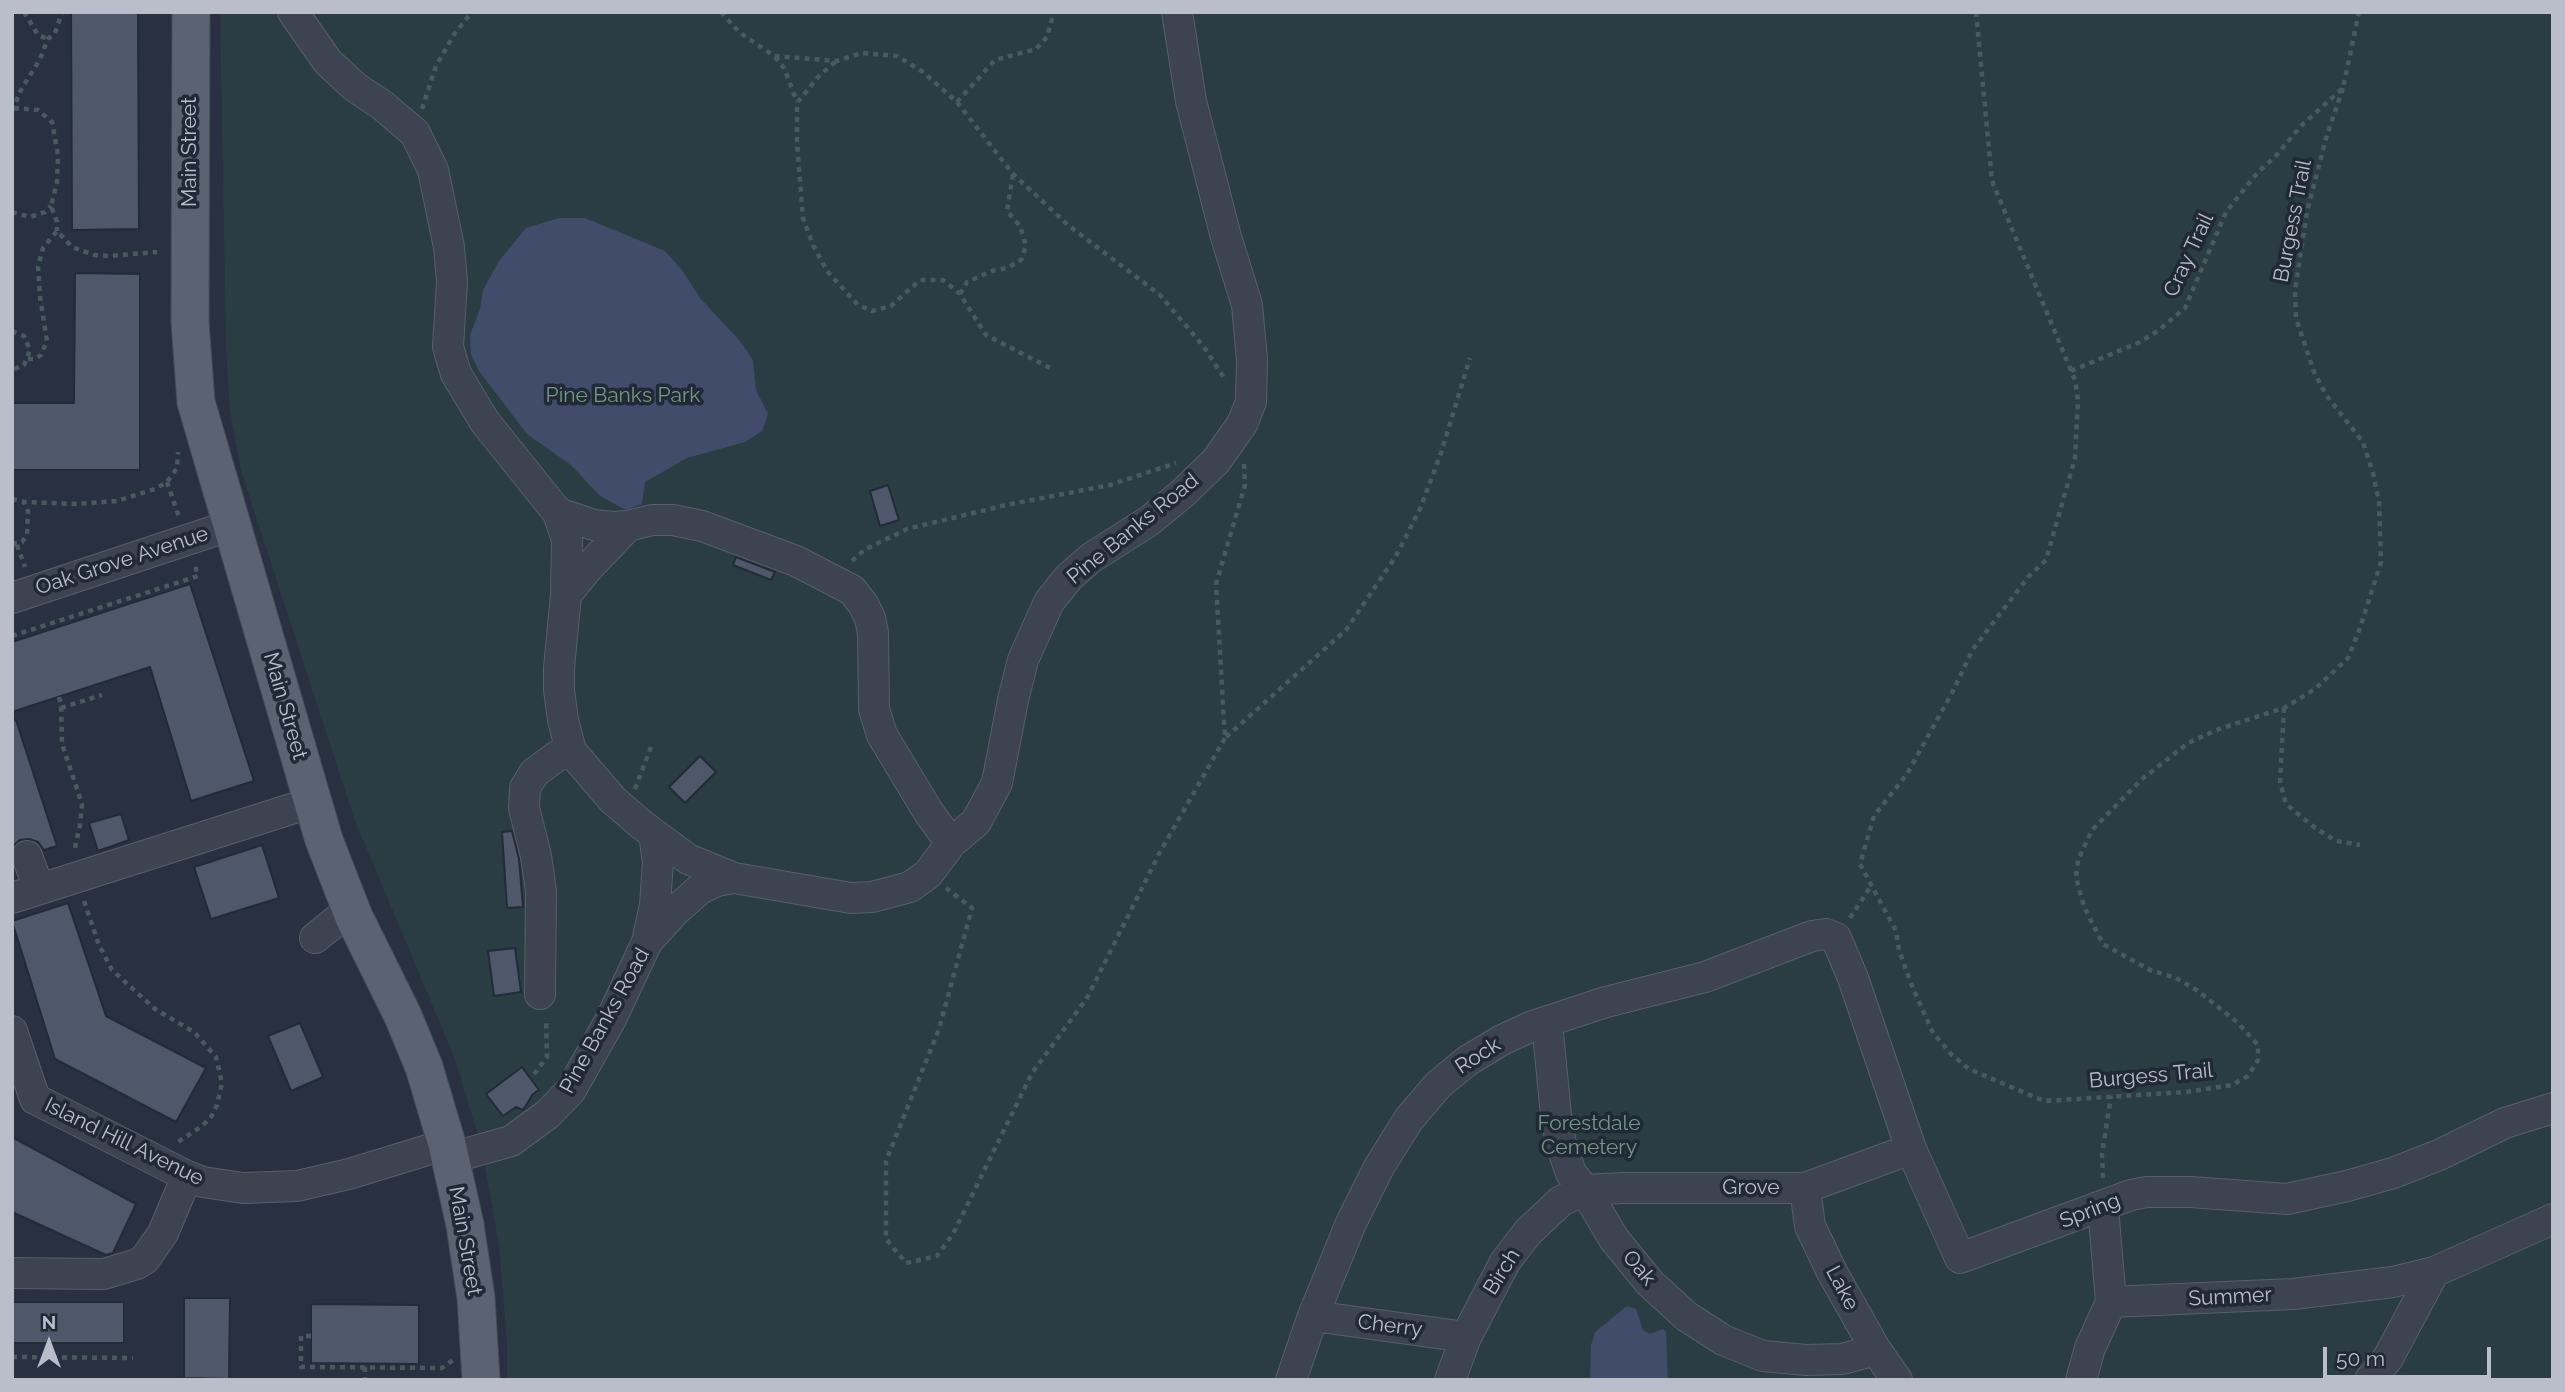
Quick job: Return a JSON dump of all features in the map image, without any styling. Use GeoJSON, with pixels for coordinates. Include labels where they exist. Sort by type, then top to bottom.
{"type":"FeatureCollection","features":[{"type":"Feature","properties":{"kind":"main road","name":"Main Street"},"geometry":{"type":"LineString","coordinates":[[191,12],[190,284],[196,402],[324,840],[351,909],[403,1016],[424,1067],[449,1151],[465,1225],[476,1298],[467,1370]]}},
{"type":"Feature","properties":{"kind":"street"},"geometry":{"type":"LineString","coordinates":[[293,12],[328,62],[355,87],[382,105],[415,133],[433,170],[450,247],[452,282],[448,347],[456,374],[485,422],[558,513],[567,540],[566,595],[559,679],[563,720],[571,751],[627,813],[688,859],[734,878]]}},
{"type":"Feature","properties":{"kind":"street","name":"Pine Banks Road"},"geometry":{"type":"LineString","coordinates":[[449,1151],[511,1141],[548,1114],[570,1090],[611,1018],[647,942],[675,911],[701,889],[716,881],[734,878],[851,898],[892,893],[910,887],[928,874],[951,843],[976,822],[997,783],[1023,660],[1049,602],[1069,577],[1091,558],[1149,521],[1183,493],[1216,461],[1242,424],[1251,402],[1252,360],[1247,305],[1226,237],[1191,101],[1177,12]]}},
{"type":"Feature","properties":{"kind":"street"},"geometry":{"type":"LineString","coordinates":[[558,513],[594,525],[613,527],[652,520],[673,520],[702,526],[786,556],[852,590],[870,618],[873,633],[874,709],[882,735],[929,813],[951,843]]}},
{"type":"Feature","properties":{"kind":"street","name":"Oak Grove Avenue"},"geometry":{"type":"LineString","coordinates":[[12,597],[232,525]]}},
{"type":"Feature","properties":{"kind":"street"},"geometry":{"type":"LineString","coordinates":[[566,595],[628,526]]}},
{"type":"Feature","properties":{"kind":"street"},"geometry":{"type":"LineString","coordinates":[[540,993],[541,891],[536,856],[524,808],[525,788],[534,773],[557,756],[571,751]]}},
{"type":"Feature","properties":{"kind":"street"},"geometry":{"type":"LineString","coordinates":[[27,856],[25,894],[313,802]]}},
{"type":"Feature","properties":{"kind":"street"},"geometry":{"type":"LineString","coordinates":[[647,942],[655,905],[658,862],[654,834]]}},
{"type":"Feature","properties":{"kind":"street"},"geometry":{"type":"LineString","coordinates":[[315,938],[351,909]]}},
{"type":"Feature","properties":{"kind":"street","name":"Rock"},"geometry":{"type":"LineString","coordinates":[[1291,1380],[1313,1316],[1356,1212],[1379,1167],[1409,1119],[1438,1085],[1467,1061],[1530,1027],[1606,1002],[1705,977],[1812,936],[1826,934],[1836,938]]}},
{"type":"Feature","properties":{"kind":"street","name":"Spring"},"geometry":{"type":"LineString","coordinates":[[1836,938],[1853,978],[1911,1149],[1960,1258],[2131,1195],[2147,1192],[2236,1194],[2287,1199],[2347,1186],[2393,1173],[2439,1155],[2505,1123],[2553,1108]]}},
{"type":"Feature","properties":{"kind":"street","name":"Oak"},"geometry":{"type":"LineString","coordinates":[[1547,1023],[1556,1115],[1561,1144],[1571,1173],[1585,1190],[1614,1239],[1650,1283],[1686,1316],[1723,1340],[1763,1356],[1806,1360],[1842,1359],[1876,1350]]}},
{"type":"Feature","properties":{"kind":"street","name":"Island Hill Avenue"},"geometry":{"type":"LineString","coordinates":[[12,1031],[24,1103],[175,1170],[226,1187],[276,1189],[297,1186],[449,1151]]}},
{"type":"Feature","properties":{"kind":"street","name":"Grove"},"geometry":{"type":"LineString","coordinates":[[1585,1190],[1636,1187],[1805,1188],[1911,1149]]}},
{"type":"Feature","properties":{"kind":"street"},"geometry":{"type":"LineString","coordinates":[[12,1273],[84,1275],[115,1272],[145,1259],[163,1234],[175,1170]]}},
{"type":"Feature","properties":{"kind":"street","name":"Lake"},"geometry":{"type":"LineString","coordinates":[[1805,1188],[1810,1226],[1832,1272],[1876,1350],[1897,1380]]}},
{"type":"Feature","properties":{"kind":"street","name":"Birch"},"geometry":{"type":"LineString","coordinates":[[1450,1380],[1466,1337],[1505,1262],[1528,1232],[1561,1201],[1585,1190]]}},
{"type":"Feature","properties":{"kind":"street"},"geometry":{"type":"LineString","coordinates":[[2081,1380],[2090,1348],[2111,1302],[2103,1207]]}},
{"type":"Feature","properties":{"kind":"street"},"geometry":{"type":"LineString","coordinates":[[2387,1372],[2434,1272],[2553,1219]]}},
{"type":"Feature","properties":{"kind":"street","name":"Summer"},"geometry":{"type":"LineString","coordinates":[[2111,1302],[2293,1294],[2393,1282],[2434,1272]]}},
{"type":"Feature","properties":{"kind":"street","name":"Cherry"},"geometry":{"type":"LineString","coordinates":[[1313,1316],[1466,1337]]}},
{"type":"Feature","properties":{"kind":"path"},"geometry":{"type":"LineString","coordinates":[[24,12],[38,36],[48,39]]}},
{"type":"Feature","properties":{"kind":"path"},"geometry":{"type":"LineString","coordinates":[[29,359],[41,355],[47,341],[38,267],[43,248],[57,231],[57,222],[51,206],[57,182],[58,162],[52,122],[38,110],[13,109],[48,39],[55,33],[62,12]]}},
{"type":"Feature","properties":{"kind":"path"},"geometry":{"type":"LineString","coordinates":[[415,133],[436,66],[455,33],[472,12]]}},
{"type":"Feature","properties":{"kind":"path"},"geometry":{"type":"LineString","coordinates":[[721,12],[740,32],[774,56],[784,68],[797,103],[803,218],[827,271],[858,304],[872,311],[891,306],[920,279],[943,279],[960,294],[986,335],[1054,369]]}},
{"type":"Feature","properties":{"kind":"path"},"geometry":{"type":"LineString","coordinates":[[957,102],[995,60],[1036,48],[1047,37],[1054,12]]}},
{"type":"Feature","properties":{"kind":"path"},"geometry":{"type":"LineString","coordinates":[[1976,12],[1992,181],[2071,371]]}},
{"type":"Feature","properties":{"kind":"path"},"geometry":{"type":"LineString","coordinates":[[2343,88],[2359,12]]}},
{"type":"Feature","properties":{"kind":"path"},"geometry":{"type":"LineString","coordinates":[[774,56],[836,61],[862,53],[897,56],[923,72],[957,102],[1013,174],[1068,225],[1160,295],[1204,347],[1230,389],[1242,424],[1245,485],[1216,584],[1225,738]]}},
{"type":"Feature","properties":{"kind":"path"},"geometry":{"type":"LineString","coordinates":[[797,103],[819,76],[836,61]]}},
{"type":"Feature","properties":{"kind":"path","name":"Cray Trail"},"geometry":{"type":"LineString","coordinates":[[2071,371],[2140,342],[2185,308],[2226,212],[2258,172],[2275,157],[2301,126],[2343,88]]}},
{"type":"Feature","properties":{"kind":"path","name":"Burgess Trail"},"geometry":{"type":"LineString","coordinates":[[2071,371],[2076,380],[2078,400],[2076,458],[2046,560],[2029,576],[1973,649],[1907,774],[1874,816],[1860,864],[1896,931],[1899,950],[1920,1009],[1933,1033],[1952,1055],[1969,1069],[2044,1101],[2186,1092],[2232,1085],[2248,1076],[2258,1060],[2258,1045],[2237,1022],[2199,991],[2176,978],[2150,970],[2103,943],[2084,907],[2076,877],[2078,860],[2091,830],[2118,801],[2188,743],[2219,729],[2284,708],[2315,689],[2348,658],[2381,562],[2379,502],[2374,473],[2363,442],[2326,395],[2307,355],[2296,318],[2296,268],[2306,212],[2343,88]]}},
{"type":"Feature","properties":{"kind":"path"},"geometry":{"type":"LineString","coordinates":[[960,294],[967,282],[992,271],[1007,268],[1021,260],[1026,246],[1020,226],[1007,211],[1013,174]]}},
{"type":"Feature","properties":{"kind":"path"},"geometry":{"type":"LineString","coordinates":[[12,212],[30,217],[51,206]]}},
{"type":"Feature","properties":{"kind":"path"},"geometry":{"type":"LineString","coordinates":[[57,231],[72,247],[94,255],[157,252]]}},
{"type":"Feature","properties":{"kind":"path"},"geometry":{"type":"LineString","coordinates":[[12,331],[24,336],[30,350],[29,359],[24,365],[12,369]]}},
{"type":"Feature","properties":{"kind":"path"},"geometry":{"type":"LineString","coordinates":[[928,874],[972,908],[939,1029],[886,1161],[886,1239],[906,1263],[937,1256],[953,1234],[1032,1073],[1087,998],[1160,852],[1225,738],[1346,630],[1396,556],[1420,509],[1441,453],[1470,358]]}},
{"type":"Feature","properties":{"kind":"path"},"geometry":{"type":"LineString","coordinates":[[12,499],[24,502],[103,503],[138,494],[167,482],[177,468],[178,452]]}},
{"type":"Feature","properties":{"kind":"path"},"geometry":{"type":"LineString","coordinates":[[834,579],[864,550],[907,529],[1006,505],[1110,485],[1182,461]]}},
{"type":"Feature","properties":{"kind":"path"},"geometry":{"type":"LineString","coordinates":[[12,544],[22,542],[27,535],[28,511],[24,502]]}},
{"type":"Feature","properties":{"kind":"path"},"geometry":{"type":"LineString","coordinates":[[61,708],[102,695]]}},
{"type":"Feature","properties":{"kind":"path"},"geometry":{"type":"LineString","coordinates":[[59,697],[62,744],[82,804],[71,865],[99,945],[112,970],[155,1009],[194,1032],[210,1048],[220,1067],[221,1091],[211,1117],[171,1146],[175,1170]]}},
{"type":"Feature","properties":{"kind":"path"},"geometry":{"type":"LineString","coordinates":[[2284,708],[2280,782],[2286,804],[2336,841],[2360,845]]}},
{"type":"Feature","properties":{"kind":"path"},"geometry":{"type":"LineString","coordinates":[[627,813],[651,747]]}},
{"type":"Feature","properties":{"kind":"path"},"geometry":{"type":"LineString","coordinates":[[1836,938],[1871,886]]}},
{"type":"Feature","properties":{"kind":"path"},"geometry":{"type":"LineString","coordinates":[[534,1074],[547,1057],[548,1027],[540,993]]}},
{"type":"Feature","properties":{"kind":"path"},"geometry":{"type":"LineString","coordinates":[[2103,1207],[2102,1154],[2111,1096]]}},
{"type":"Feature","properties":{"kind":"path"},"geometry":{"type":"LineString","coordinates":[[311,1336],[301,1336],[301,1367],[467,1370]]}},
{"type":"Feature","properties":{"kind":"path"},"geometry":{"type":"LineString","coordinates":[[12,1357],[133,1358]]}},
{"type":"Feature","properties":{"kind":"path"},"geometry":{"type":"LineString","coordinates":[[365,1367],[365,1380]]}},
{"type":"Feature","properties":{"kind":"green space"},"geometry":{"type":"Polygon","coordinates":[[[220,12],[2553,12],[2553,1380],[507,1380],[507,1343],[499,1246],[482,1149],[455,1059],[355,821],[241,471],[230,411],[226,347],[220,12]]]}},
{"type":"Feature","properties":{"kind":"water"},"geometry":{"type":"Polygon","coordinates":[[[559,218],[585,218],[665,251],[682,270],[700,298],[740,341],[753,360],[756,390],[768,414],[762,431],[745,442],[687,458],[645,482],[642,504],[626,510],[600,496],[571,465],[527,434],[479,371],[471,354],[470,335],[480,309],[483,290],[499,261],[526,228],[559,218]]]}},
{"type":"Feature","properties":{"kind":"water"},"geometry":{"type":"Polygon","coordinates":[[[1627,1306],[1636,1309],[1643,1330],[1650,1334],[1663,1329],[1666,1332],[1668,1380],[1590,1380],[1591,1345],[1595,1332],[1627,1306]]]}},
{"type":"Feature","properties":{"kind":"building"},"geometry":{"type":"Polygon","coordinates":[[[71,12],[138,12],[139,229],[72,230],[71,12]]]}},
{"type":"Feature","properties":{"kind":"building"},"geometry":{"type":"Polygon","coordinates":[[[75,273],[140,274],[140,470],[12,470],[12,403],[74,403],[75,273]]]}},
{"type":"Feature","properties":{"kind":"building"},"geometry":{"type":"Polygon","coordinates":[[[888,485],[899,520],[880,526],[870,491],[888,485]]]}},
{"type":"Feature","properties":{"kind":"building"},"geometry":{"type":"Polygon","coordinates":[[[736,557],[775,572],[771,580],[733,565],[736,557]]]}},
{"type":"Feature","properties":{"kind":"building"},"geometry":{"type":"Polygon","coordinates":[[[190,584],[254,781],[191,801],[150,667],[12,712],[12,642],[190,584]]]}},
{"type":"Feature","properties":{"kind":"building"},"geometry":{"type":"Polygon","coordinates":[[[16,720],[57,846],[44,850],[38,842],[29,839],[20,840],[12,847],[12,721],[16,720]]]}},
{"type":"Feature","properties":{"kind":"building"},"geometry":{"type":"Polygon","coordinates":[[[700,756],[716,772],[685,803],[669,787],[700,756]]]}},
{"type":"Feature","properties":{"kind":"building"},"geometry":{"type":"Polygon","coordinates":[[[121,814],[129,840],[98,851],[89,823],[121,814]]]}},
{"type":"Feature","properties":{"kind":"building"},"geometry":{"type":"Polygon","coordinates":[[[512,831],[519,859],[523,907],[507,908],[502,832],[512,831]]]}},
{"type":"Feature","properties":{"kind":"building"},"geometry":{"type":"Polygon","coordinates":[[[262,845],[279,898],[211,919],[194,867],[262,845]]]}},
{"type":"Feature","properties":{"kind":"building"},"geometry":{"type":"Polygon","coordinates":[[[68,903],[106,1016],[206,1068],[176,1122],[55,1059],[12,921],[68,903]]]}},
{"type":"Feature","properties":{"kind":"building"},"geometry":{"type":"Polygon","coordinates":[[[515,948],[521,992],[494,996],[488,951],[515,948]]]}},
{"type":"Feature","properties":{"kind":"building"},"geometry":{"type":"Polygon","coordinates":[[[300,1023],[323,1077],[291,1091],[268,1036],[300,1023]]]}},
{"type":"Feature","properties":{"kind":"building"},"geometry":{"type":"Polygon","coordinates":[[[522,1067],[539,1090],[533,1094],[523,1110],[516,1107],[503,1116],[486,1094],[522,1067]]]}},
{"type":"Feature","properties":{"kind":"building"},"geometry":{"type":"Polygon","coordinates":[[[12,1137],[136,1204],[113,1253],[106,1255],[12,1212],[12,1137]]]}},
{"type":"Feature","properties":{"kind":"building"},"geometry":{"type":"Polygon","coordinates":[[[184,1298],[230,1298],[229,1379],[184,1378],[184,1298]]]}},
{"type":"Feature","properties":{"kind":"building"},"geometry":{"type":"Polygon","coordinates":[[[12,1302],[124,1302],[124,1343],[12,1343],[12,1302]]]}},
{"type":"Feature","properties":{"kind":"building"},"geometry":{"type":"Polygon","coordinates":[[[311,1304],[419,1305],[419,1364],[311,1363],[311,1304]]]}},
{"type":"Feature","properties":{"kind":"park label","name":"Pine Banks Park"},"geometry":{"type":"Point","coordinates":[623,396]}},
{"type":"Feature","properties":{"kind":"park label","name":"Forestdale Cemetery"},"geometry":{"type":"Point","coordinates":[1589,1136]}}]}
